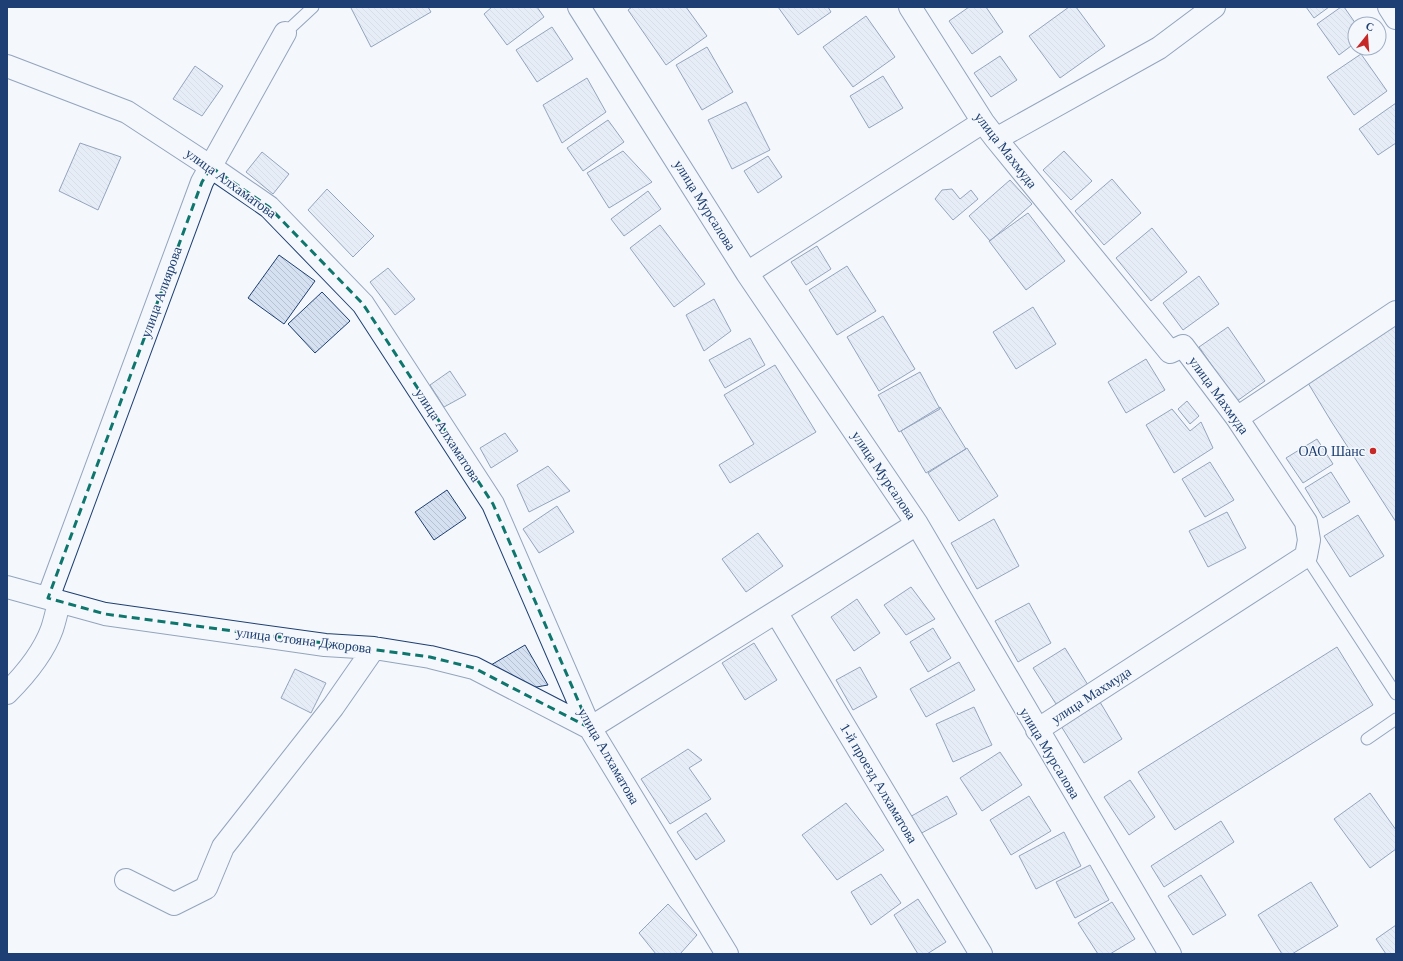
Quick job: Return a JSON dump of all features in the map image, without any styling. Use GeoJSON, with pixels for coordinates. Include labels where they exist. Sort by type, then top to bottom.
{"type":"FeatureCollection","features":[{"type":"Feature","properties":{"kind":"street","name":"улица Мурсалова"},"geometry":{"type":"LineString","coordinates":[[580,7],[747,273],[917,524],[1170,954]]}},
{"type":"Feature","properties":{"kind":"street","name":"улица Махмуда"},"geometry":{"type":"LineString","coordinates":[[910,7],[990,131],[1170,352],[1183,346],[1237,418],[1306,522],[1309,540],[1306,556],[1037,730]]}},
{"type":"Feature","properties":{"kind":"street"},"geometry":{"type":"LineString","coordinates":[[747,273],[990,131],[1159,48],[1214,7]]}},
{"type":"Feature","properties":{"kind":"street"},"geometry":{"type":"LineString","coordinates":[[1389,7],[1396,18]]}},
{"type":"Feature","properties":{"kind":"street","name":"улица Алиярова"},"geometry":{"type":"LineString","coordinates":[[7,694],[19,682],[41,652],[52,630],[54,600],[202,182],[285,33]]}},
{"type":"Feature","properties":{"kind":"street","name":"улица Алхаматова"},"geometry":{"type":"LineString","coordinates":[[7,66],[127,112],[211,167],[269,207],[363,304],[493,504],[590,728],[727,954]]}},
{"type":"Feature","properties":{"kind":"street"},"geometry":{"type":"LineString","coordinates":[[1237,418],[1396,312]]}},
{"type":"Feature","properties":{"kind":"street"},"geometry":{"type":"LineString","coordinates":[[590,728],[917,524]]}},
{"type":"Feature","properties":{"kind":"street","name":"улица Стояна Джорова"},"geometry":{"type":"LineString","coordinates":[[7,587],[105,614],[325,644],[374,648],[430,657],[474,668],[590,728]]}},
{"type":"Feature","properties":{"kind":"street","name":"1-й проезд Алхаматова"},"geometry":{"type":"LineString","coordinates":[[776,612],[981,954]]}},
{"type":"Feature","properties":{"kind":"street"},"geometry":{"type":"LineString","coordinates":[[126,880],[174,904],[206,888],[223,847],[333,707],[374,648]]}},
{"type":"Feature","properties":{"kind":"lane","name":"улица Алиярова"},"geometry":{"type":"LineString","coordinates":[[285,33],[313,7]]}},
{"type":"Feature","properties":{"kind":"lane"},"geometry":{"type":"LineString","coordinates":[[1306,556],[1396,694]]}},
{"type":"Feature","properties":{"kind":"lane"},"geometry":{"type":"LineString","coordinates":[[1367,739],[1396,719]]}},
{"type":"Feature","properties":{"kind":"highlighted area"},"geometry":{"type":"Polygon","coordinates":[[[211,167],[269,207],[363,304],[493,504],[590,728],[474,668],[430,657],[105,614],[48,598],[202,182],[211,167]]]}},
{"type":"Feature","properties":{"kind":"building"},"geometry":{"type":"Polygon","coordinates":[[[428,7],[431,12],[371,47],[351,8],[428,7]]]}},
{"type":"Feature","properties":{"kind":"building"},"geometry":{"type":"Polygon","coordinates":[[[492,7],[537,7],[544,17],[507,45],[484,14],[492,7]]]}},
{"type":"Feature","properties":{"kind":"building"},"geometry":{"type":"Polygon","coordinates":[[[632,7],[686,7],[707,36],[666,65],[628,10],[632,7]]]}},
{"type":"Feature","properties":{"kind":"building"},"geometry":{"type":"Polygon","coordinates":[[[778,7],[828,7],[831,12],[798,35],[778,7]]]}},
{"type":"Feature","properties":{"kind":"building"},"geometry":{"type":"Polygon","coordinates":[[[969,7],[986,7],[1003,32],[972,54],[949,21],[969,7]]]}},
{"type":"Feature","properties":{"kind":"building"},"geometry":{"type":"Polygon","coordinates":[[[1069,7],[1076,7],[1105,46],[1060,78],[1029,36],[1069,7]]]}},
{"type":"Feature","properties":{"kind":"building"},"geometry":{"type":"Polygon","coordinates":[[[1306,7],[1329,7],[1314,18],[1306,7]]]}},
{"type":"Feature","properties":{"kind":"building"},"geometry":{"type":"Polygon","coordinates":[[[1341,7],[1344,7],[1350,16],[1347,16],[1347,49],[1339,55],[1317,24],[1341,7]]]}},
{"type":"Feature","properties":{"kind":"building"},"geometry":{"type":"Polygon","coordinates":[[[866,16],[895,57],[853,87],[823,47],[866,16]]]}},
{"type":"Feature","properties":{"kind":"building"},"geometry":{"type":"Polygon","coordinates":[[[552,27],[573,59],[537,82],[516,50],[552,27]]]}},
{"type":"Feature","properties":{"kind":"building"},"geometry":{"type":"Polygon","coordinates":[[[707,47],[733,92],[702,110],[676,65],[707,47]]]}},
{"type":"Feature","properties":{"kind":"building"},"geometry":{"type":"Polygon","coordinates":[[[1000,56],[1017,80],[991,97],[974,73],[1000,56]]]}},
{"type":"Feature","properties":{"kind":"building"},"geometry":{"type":"Polygon","coordinates":[[[1358,56],[1362,56],[1387,91],[1354,115],[1327,77],[1358,56]]]}},
{"type":"Feature","properties":{"kind":"building"},"geometry":{"type":"Polygon","coordinates":[[[195,66],[223,86],[202,116],[173,99],[195,66]]]}},
{"type":"Feature","properties":{"kind":"building"},"geometry":{"type":"Polygon","coordinates":[[[883,76],[903,108],[869,128],[850,96],[883,76]]]}},
{"type":"Feature","properties":{"kind":"building"},"geometry":{"type":"Polygon","coordinates":[[[587,78],[606,112],[562,143],[543,105],[587,78]]]}},
{"type":"Feature","properties":{"kind":"building"},"geometry":{"type":"Polygon","coordinates":[[[746,102],[770,150],[732,169],[708,120],[746,102]]]}},
{"type":"Feature","properties":{"kind":"building"},"geometry":{"type":"Polygon","coordinates":[[[1396,103],[1396,143],[1378,155],[1359,129],[1396,103]]]}},
{"type":"Feature","properties":{"kind":"building"},"geometry":{"type":"Polygon","coordinates":[[[608,120],[624,142],[583,171],[567,148],[608,120]]]}},
{"type":"Feature","properties":{"kind":"building"},"geometry":{"type":"Polygon","coordinates":[[[80,143],[121,157],[98,210],[59,191],[80,143]]]}},
{"type":"Feature","properties":{"kind":"building"},"geometry":{"type":"Polygon","coordinates":[[[623,151],[652,182],[609,208],[587,173],[623,151]]]}},
{"type":"Feature","properties":{"kind":"building"},"geometry":{"type":"Polygon","coordinates":[[[1064,151],[1092,181],[1071,200],[1043,170],[1064,151]]]}},
{"type":"Feature","properties":{"kind":"building"},"geometry":{"type":"Polygon","coordinates":[[[262,152],[289,174],[273,194],[246,172],[262,152]]]}},
{"type":"Feature","properties":{"kind":"building"},"geometry":{"type":"Polygon","coordinates":[[[768,156],[782,177],[758,193],[744,171],[768,156]]]}},
{"type":"Feature","properties":{"kind":"building"},"geometry":{"type":"Polygon","coordinates":[[[1112,179],[1141,213],[1104,245],[1075,211],[1112,179]]]}},
{"type":"Feature","properties":{"kind":"building"},"geometry":{"type":"Polygon","coordinates":[[[1010,180],[1032,204],[990,241],[969,216],[1010,180]]]}},
{"type":"Feature","properties":{"kind":"building"},"geometry":{"type":"Polygon","coordinates":[[[327,189],[374,236],[353,257],[308,210],[327,189]]]}},
{"type":"Feature","properties":{"kind":"building"},"geometry":{"type":"Polygon","coordinates":[[[952,189],[960,199],[971,190],[978,199],[953,220],[935,199],[942,190],[952,189]]]}},
{"type":"Feature","properties":{"kind":"building"},"geometry":{"type":"Polygon","coordinates":[[[648,191],[661,209],[624,236],[611,219],[648,191]]]}},
{"type":"Feature","properties":{"kind":"building"},"geometry":{"type":"Polygon","coordinates":[[[1028,213],[1065,261],[1026,290],[989,241],[1028,213]]]}},
{"type":"Feature","properties":{"kind":"building"},"geometry":{"type":"Polygon","coordinates":[[[660,225],[705,284],[674,307],[630,248],[660,225]]]}},
{"type":"Feature","properties":{"kind":"building"},"geometry":{"type":"Polygon","coordinates":[[[1152,228],[1187,272],[1151,301],[1116,258],[1152,228]]]}},
{"type":"Feature","properties":{"kind":"building"},"geometry":{"type":"Polygon","coordinates":[[[817,246],[831,269],[806,285],[791,262],[817,246]]]}},
{"type":"Feature","properties":{"kind":"building"},"geometry":{"type":"Polygon","coordinates":[[[279,255],[315,281],[284,324],[248,298],[279,255]]]}},
{"type":"Feature","properties":{"kind":"building"},"geometry":{"type":"Polygon","coordinates":[[[847,266],[876,311],[837,335],[809,290],[847,266]]]}},
{"type":"Feature","properties":{"kind":"building"},"geometry":{"type":"Polygon","coordinates":[[[388,268],[415,299],[395,315],[370,282],[388,268]]]}},
{"type":"Feature","properties":{"kind":"building"},"geometry":{"type":"Polygon","coordinates":[[[1199,276],[1219,304],[1183,330],[1163,303],[1199,276]]]}},
{"type":"Feature","properties":{"kind":"building"},"geometry":{"type":"Polygon","coordinates":[[[322,292],[350,321],[315,353],[288,324],[322,292]]]}},
{"type":"Feature","properties":{"kind":"building"},"geometry":{"type":"Polygon","coordinates":[[[714,299],[731,331],[704,351],[686,315],[714,299]]]}},
{"type":"Feature","properties":{"kind":"building"},"geometry":{"type":"Polygon","coordinates":[[[1033,307],[1056,344],[1016,369],[993,332],[1033,307]]]}},
{"type":"Feature","properties":{"kind":"building"},"geometry":{"type":"Polygon","coordinates":[[[883,316],[915,369],[879,391],[847,337],[883,316]]]}},
{"type":"Feature","properties":{"kind":"building","name":"ОАО Шанс"},"geometry":{"type":"Polygon","coordinates":[[[1396,323],[1396,522],[1305,378],[1396,323]]]}},
{"type":"Feature","properties":{"kind":"building"},"geometry":{"type":"Polygon","coordinates":[[[1228,327],[1265,381],[1237,401],[1199,347],[1228,327]]]}},
{"type":"Feature","properties":{"kind":"building"},"geometry":{"type":"Polygon","coordinates":[[[750,338],[765,365],[725,388],[709,360],[750,338]]]}},
{"type":"Feature","properties":{"kind":"building"},"geometry":{"type":"Polygon","coordinates":[[[1146,359],[1165,390],[1126,413],[1108,382],[1146,359]]]}},
{"type":"Feature","properties":{"kind":"building"},"geometry":{"type":"Polygon","coordinates":[[[775,365],[816,432],[730,483],[719,465],[754,444],[724,395],[775,365]]]}},
{"type":"Feature","properties":{"kind":"building"},"geometry":{"type":"Polygon","coordinates":[[[450,371],[466,395],[444,407],[430,385],[450,371]]]}},
{"type":"Feature","properties":{"kind":"building"},"geometry":{"type":"Polygon","coordinates":[[[920,372],[940,409],[899,432],[878,395],[920,372]]]}},
{"type":"Feature","properties":{"kind":"building"},"geometry":{"type":"Polygon","coordinates":[[[1187,401],[1199,416],[1190,424],[1178,409],[1187,401]]]}},
{"type":"Feature","properties":{"kind":"building"},"geometry":{"type":"Polygon","coordinates":[[[940,407],[966,449],[926,473],[901,431],[940,407]]]}},
{"type":"Feature","properties":{"kind":"building"},"geometry":{"type":"Polygon","coordinates":[[[1172,409],[1190,431],[1201,422],[1213,448],[1174,473],[1146,425],[1172,409]]]}},
{"type":"Feature","properties":{"kind":"building"},"geometry":{"type":"Polygon","coordinates":[[[505,433],[518,451],[491,468],[480,448],[505,433]]]}},
{"type":"Feature","properties":{"kind":"building"},"geometry":{"type":"Polygon","coordinates":[[[1317,439],[1333,464],[1303,483],[1286,458],[1317,439]]]}},
{"type":"Feature","properties":{"kind":"building"},"geometry":{"type":"Polygon","coordinates":[[[967,448],[998,496],[959,521],[928,473],[967,448]]]}},
{"type":"Feature","properties":{"kind":"building"},"geometry":{"type":"Polygon","coordinates":[[[1210,462],[1234,500],[1205,517],[1182,479],[1210,462]]]}},
{"type":"Feature","properties":{"kind":"building"},"geometry":{"type":"Polygon","coordinates":[[[548,466],[570,491],[529,512],[517,485],[548,466]]]}},
{"type":"Feature","properties":{"kind":"building"},"geometry":{"type":"Polygon","coordinates":[[[1331,472],[1350,502],[1323,518],[1305,488],[1331,472]]]}},
{"type":"Feature","properties":{"kind":"building"},"geometry":{"type":"Polygon","coordinates":[[[447,490],[466,518],[434,540],[415,512],[447,490]]]}},
{"type":"Feature","properties":{"kind":"building"},"geometry":{"type":"Polygon","coordinates":[[[557,506],[574,532],[539,553],[523,529],[557,506]]]}},
{"type":"Feature","properties":{"kind":"building"},"geometry":{"type":"Polygon","coordinates":[[[1227,512],[1246,548],[1208,567],[1189,531],[1227,512]]]}},
{"type":"Feature","properties":{"kind":"building"},"geometry":{"type":"Polygon","coordinates":[[[1358,515],[1384,556],[1350,577],[1324,536],[1358,515]]]}},
{"type":"Feature","properties":{"kind":"building"},"geometry":{"type":"Polygon","coordinates":[[[994,519],[1019,566],[977,589],[951,543],[994,519]]]}},
{"type":"Feature","properties":{"kind":"building"},"geometry":{"type":"Polygon","coordinates":[[[758,533],[783,566],[746,592],[722,559],[758,533]]]}},
{"type":"Feature","properties":{"kind":"building"},"geometry":{"type":"Polygon","coordinates":[[[911,587],[935,619],[906,635],[884,605],[911,587]]]}},
{"type":"Feature","properties":{"kind":"building"},"geometry":{"type":"Polygon","coordinates":[[[857,599],[880,633],[854,651],[831,617],[857,599]]]}},
{"type":"Feature","properties":{"kind":"building"},"geometry":{"type":"Polygon","coordinates":[[[1029,603],[1051,643],[1018,662],[995,621],[1029,603]]]}},
{"type":"Feature","properties":{"kind":"building"},"geometry":{"type":"Polygon","coordinates":[[[933,628],[951,658],[928,672],[910,642],[933,628]]]}},
{"type":"Feature","properties":{"kind":"building"},"geometry":{"type":"Polygon","coordinates":[[[754,643],[777,680],[745,700],[722,663],[754,643]]]}},
{"type":"Feature","properties":{"kind":"building"},"geometry":{"type":"Polygon","coordinates":[[[525,645],[548,685],[525,689],[491,665],[525,645]]]}},
{"type":"Feature","properties":{"kind":"building"},"geometry":{"type":"Polygon","coordinates":[[[1337,647],[1373,705],[1175,830],[1138,772],[1337,647]]]}},
{"type":"Feature","properties":{"kind":"building"},"geometry":{"type":"Polygon","coordinates":[[[1065,648],[1088,685],[1056,704],[1033,668],[1065,648]]]}},
{"type":"Feature","properties":{"kind":"building"},"geometry":{"type":"Polygon","coordinates":[[[959,662],[975,690],[926,717],[910,689],[959,662]]]}},
{"type":"Feature","properties":{"kind":"building"},"geometry":{"type":"Polygon","coordinates":[[[860,667],[877,697],[853,710],[836,680],[860,667]]]}},
{"type":"Feature","properties":{"kind":"building"},"geometry":{"type":"Polygon","coordinates":[[[295,669],[326,683],[311,713],[281,698],[295,669]]]}},
{"type":"Feature","properties":{"kind":"building"},"geometry":{"type":"Polygon","coordinates":[[[1100,702],[1122,739],[1084,763],[1061,726],[1100,702]]]}},
{"type":"Feature","properties":{"kind":"building"},"geometry":{"type":"Polygon","coordinates":[[[974,707],[992,745],[953,762],[936,724],[974,707]]]}},
{"type":"Feature","properties":{"kind":"building"},"geometry":{"type":"Polygon","coordinates":[[[688,749],[702,760],[689,768],[711,799],[670,824],[641,779],[688,749]]]}},
{"type":"Feature","properties":{"kind":"building"},"geometry":{"type":"Polygon","coordinates":[[[1000,752],[1022,785],[982,811],[960,778],[1000,752]]]}},
{"type":"Feature","properties":{"kind":"building"},"geometry":{"type":"Polygon","coordinates":[[[1130,780],[1155,817],[1129,835],[1104,797],[1130,780]]]}},
{"type":"Feature","properties":{"kind":"building"},"geometry":{"type":"Polygon","coordinates":[[[1370,793],[1396,830],[1396,849],[1370,868],[1334,819],[1370,793]]]}},
{"type":"Feature","properties":{"kind":"building"},"geometry":{"type":"Polygon","coordinates":[[[947,796],[957,814],[918,835],[908,818],[947,796]]]}},
{"type":"Feature","properties":{"kind":"building"},"geometry":{"type":"Polygon","coordinates":[[[1029,796],[1051,831],[1011,855],[990,820],[1029,796]]]}},
{"type":"Feature","properties":{"kind":"building"},"geometry":{"type":"Polygon","coordinates":[[[846,803],[884,850],[837,880],[802,835],[846,803]]]}},
{"type":"Feature","properties":{"kind":"building"},"geometry":{"type":"Polygon","coordinates":[[[706,813],[725,841],[696,860],[677,832],[706,813]]]}},
{"type":"Feature","properties":{"kind":"building"},"geometry":{"type":"Polygon","coordinates":[[[1221,821],[1234,842],[1164,887],[1151,866],[1221,821]]]}},
{"type":"Feature","properties":{"kind":"building"},"geometry":{"type":"Polygon","coordinates":[[[1064,832],[1081,866],[1036,889],[1019,856],[1064,832]]]}},
{"type":"Feature","properties":{"kind":"building"},"geometry":{"type":"Polygon","coordinates":[[[1090,865],[1109,900],[1075,918],[1056,882],[1090,865]]]}},
{"type":"Feature","properties":{"kind":"building"},"geometry":{"type":"Polygon","coordinates":[[[881,874],[901,903],[871,925],[851,892],[881,874]]]}},
{"type":"Feature","properties":{"kind":"building"},"geometry":{"type":"Polygon","coordinates":[[[1201,875],[1226,915],[1193,935],[1168,896],[1201,875]]]}},
{"type":"Feature","properties":{"kind":"building"},"geometry":{"type":"Polygon","coordinates":[[[1311,882],[1338,926],[1292,954],[1282,954],[1258,915],[1311,882]]]}},
{"type":"Feature","properties":{"kind":"building"},"geometry":{"type":"Polygon","coordinates":[[[918,899],[946,942],[927,954],[918,954],[894,915],[918,899]]]}},
{"type":"Feature","properties":{"kind":"building"},"geometry":{"type":"Polygon","coordinates":[[[1112,902],[1135,939],[1110,954],[1098,954],[1078,923],[1112,902]]]}},
{"type":"Feature","properties":{"kind":"building"},"geometry":{"type":"Polygon","coordinates":[[[668,904],[697,935],[680,954],[656,954],[639,933],[668,904]]]}},
{"type":"Feature","properties":{"kind":"building"},"geometry":{"type":"Polygon","coordinates":[[[1396,925],[1396,954],[1386,954],[1376,939],[1396,925]]]}},
{"type":"Feature","properties":{"kind":"place","name":"ОАО Шанс"},"geometry":{"type":"Point","coordinates":[1373,451]}}]}
